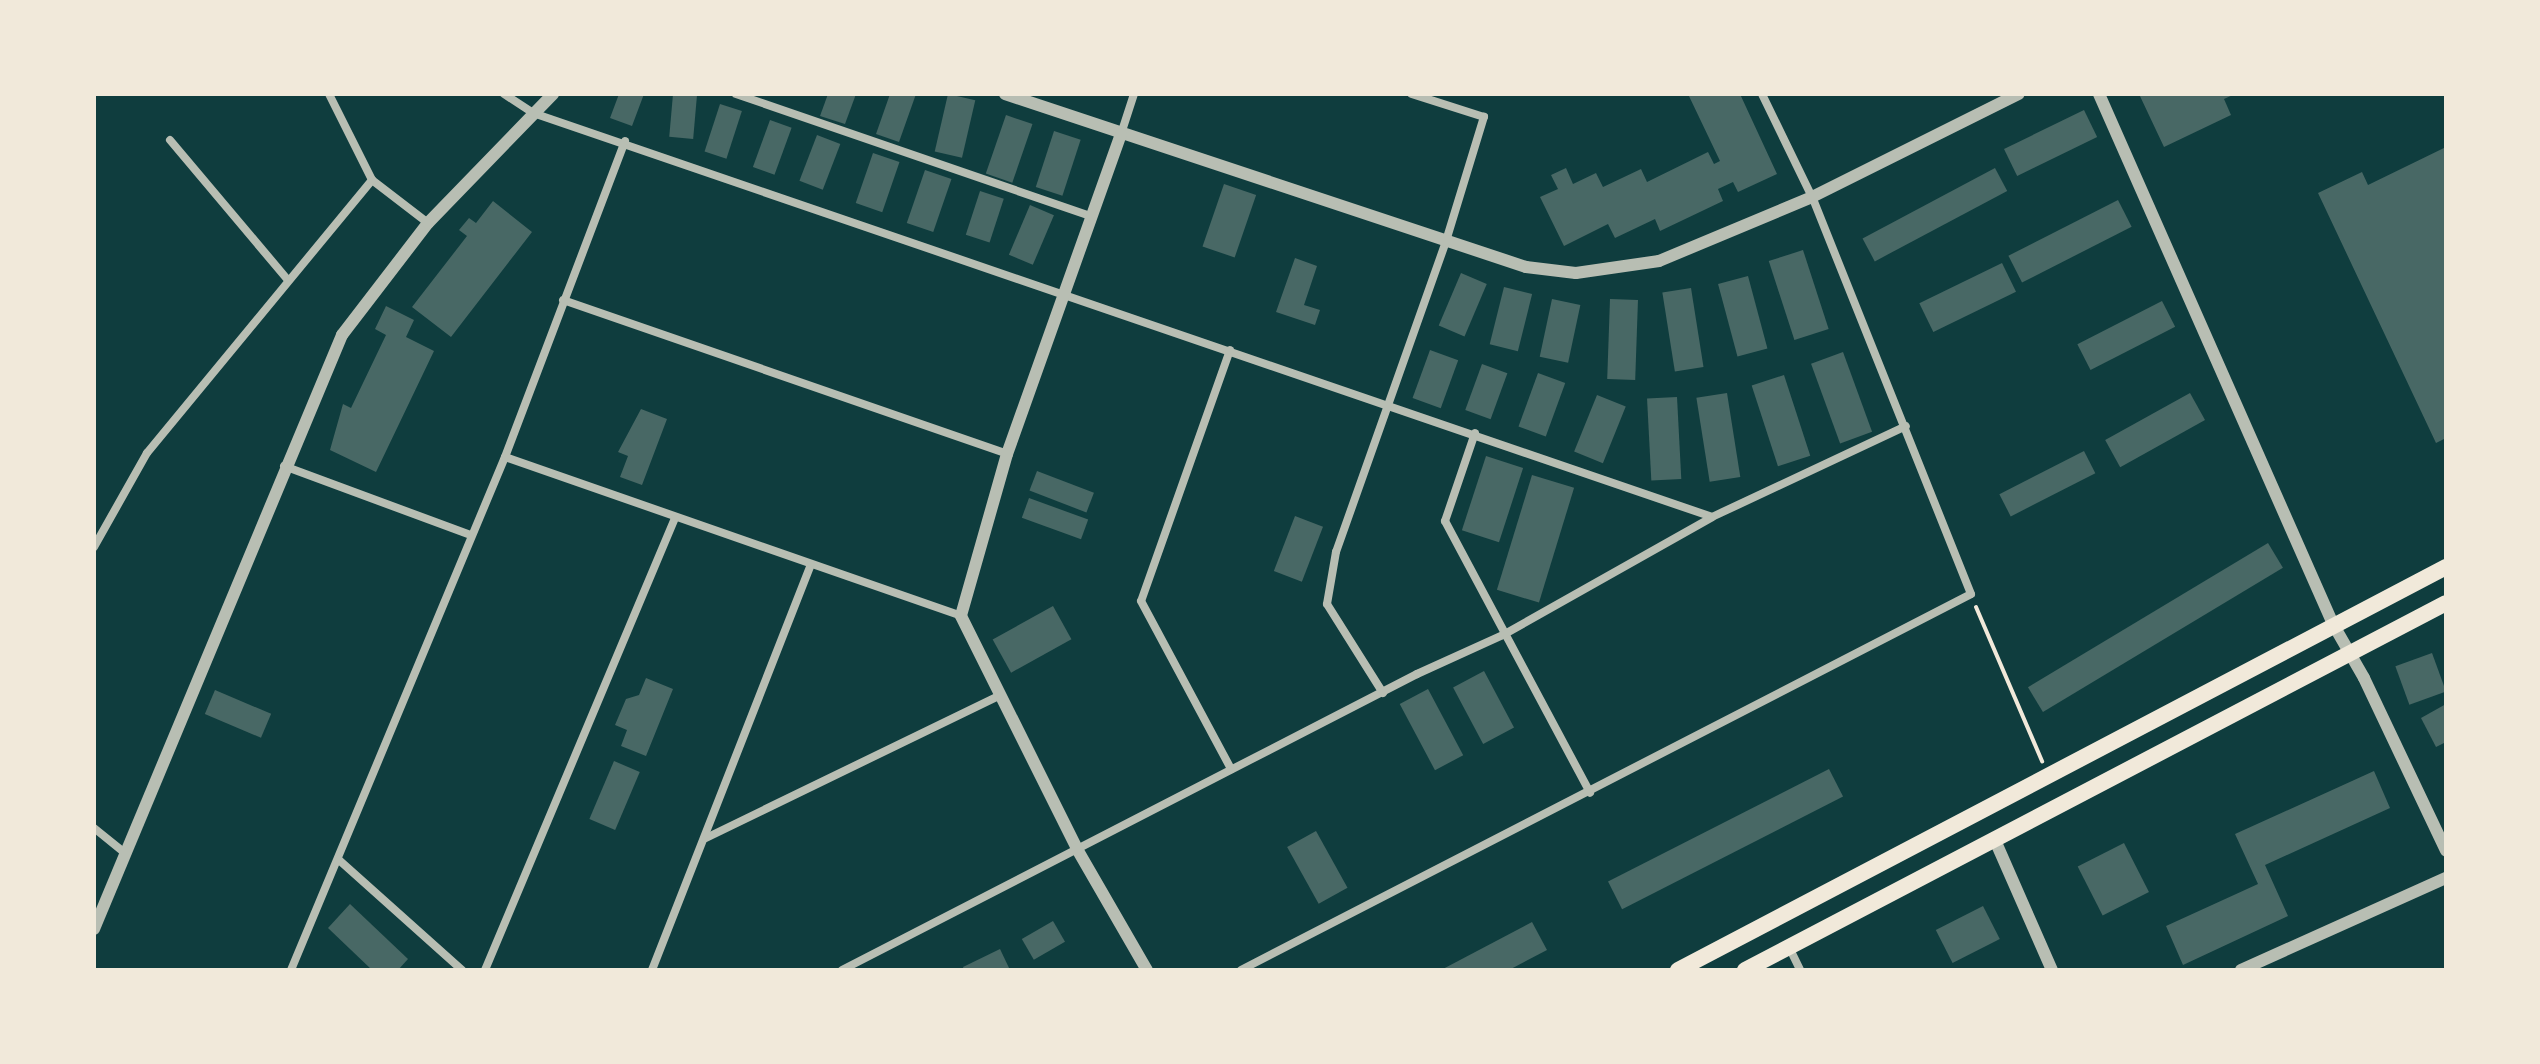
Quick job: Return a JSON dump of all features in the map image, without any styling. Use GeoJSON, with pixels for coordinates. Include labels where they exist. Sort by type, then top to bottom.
{"type":"FeatureCollection","features":[{"type":"Feature","properties":{"kind":"highway"},"geometry":{"type":"LineString","coordinates":[[1678,970],[2446,567]]}},
{"type":"Feature","properties":{"kind":"highway"},"geometry":{"type":"LineString","coordinates":[[1745,970],[2446,603]]}},
{"type":"Feature","properties":{"kind":"street"},"geometry":{"type":"LineString","coordinates":[[329,94],[372,180],[428,223]]}},
{"type":"Feature","properties":{"kind":"street"},"geometry":{"type":"LineString","coordinates":[[504,94],[533,113],[625,141],[1712,517]]}},
{"type":"Feature","properties":{"kind":"street"},"geometry":{"type":"LineString","coordinates":[[94,929],[284,466],[342,335],[428,223],[553,94]]}},
{"type":"Feature","properties":{"kind":"street"},"geometry":{"type":"LineString","coordinates":[[736,94],[1090,216]]}},
{"type":"Feature","properties":{"kind":"street"},"geometry":{"type":"LineString","coordinates":[[1005,94],[1526,267],[1576,273],[1619,270],[1659,261],[1812,197],[2019,94]]}},
{"type":"Feature","properties":{"kind":"street"},"geometry":{"type":"LineString","coordinates":[[1134,94],[1007,454],[961,616],[998,696],[1077,849],[1147,970]]}},
{"type":"Feature","properties":{"kind":"street"},"geometry":{"type":"LineString","coordinates":[[1383,693],[1327,604],[1336,552],[1446,241],[1484,117],[1412,94]]}},
{"type":"Feature","properties":{"kind":"street"},"geometry":{"type":"LineString","coordinates":[[1241,970],[1590,793],[1971,594],[1812,197],[1762,94]]}},
{"type":"Feature","properties":{"kind":"street"},"geometry":{"type":"LineString","coordinates":[[2099,94],[2333,624],[2446,851]]}},
{"type":"Feature","properties":{"kind":"street"},"geometry":{"type":"LineString","coordinates":[[170,140],[288,280]]}},
{"type":"Feature","properties":{"kind":"street"},"geometry":{"type":"LineString","coordinates":[[291,970],[505,457],[625,141]]}},
{"type":"Feature","properties":{"kind":"street"},"geometry":{"type":"LineString","coordinates":[[94,547],[147,453],[372,180]]}},
{"type":"Feature","properties":{"kind":"street"},"geometry":{"type":"LineString","coordinates":[[563,300],[1007,454]]}},
{"type":"Feature","properties":{"kind":"street"},"geometry":{"type":"LineString","coordinates":[[1230,350],[1141,601],[1231,769]]}},
{"type":"Feature","properties":{"kind":"street"},"geometry":{"type":"LineString","coordinates":[[842,970],[1231,769],[1503,635],[1712,517],[1906,426]]}},
{"type":"Feature","properties":{"kind":"street"},"geometry":{"type":"LineString","coordinates":[[1475,433],[1445,521],[1503,635],[1590,793]]}},
{"type":"Feature","properties":{"kind":"street"},"geometry":{"type":"LineString","coordinates":[[505,457],[675,519],[961,616]]}},
{"type":"Feature","properties":{"kind":"street"},"geometry":{"type":"LineString","coordinates":[[284,466],[471,535]]}},
{"type":"Feature","properties":{"kind":"street"},"geometry":{"type":"LineString","coordinates":[[485,970],[675,519]]}},
{"type":"Feature","properties":{"kind":"street"},"geometry":{"type":"LineString","coordinates":[[652,970],[811,565]]}},
{"type":"Feature","properties":{"kind":"street"},"geometry":{"type":"LineString","coordinates":[[705,839],[998,696]]}},
{"type":"Feature","properties":{"kind":"street"},"geometry":{"type":"LineString","coordinates":[[94,828],[125,853]]}},
{"type":"Feature","properties":{"kind":"street"},"geometry":{"type":"LineString","coordinates":[[1994,838],[2052,970]]}},
{"type":"Feature","properties":{"kind":"street"},"geometry":{"type":"LineString","coordinates":[[339,860],[462,970]]}},
{"type":"Feature","properties":{"kind":"street"},"geometry":{"type":"LineString","coordinates":[[2241,970],[2446,878]]}},
{"type":"Feature","properties":{"kind":"street"},"geometry":{"type":"LineString","coordinates":[[1789,947],[1800,970]]}},
{"type":"Feature","properties":{"kind":"path"},"geometry":{"type":"LineString","coordinates":[[1971,594],[1995,662],[2048,774]]}},
{"type":"Feature","properties":{"kind":"building"},"geometry":{"type":"Polygon","coordinates":[[[619,94],[644,94],[632,126],[610,118],[619,94]]]}},
{"type":"Feature","properties":{"kind":"building"},"geometry":{"type":"Polygon","coordinates":[[[673,94],[697,96],[693,139],[669,137],[673,94]]]}},
{"type":"Feature","properties":{"kind":"building"},"geometry":{"type":"Polygon","coordinates":[[[828,94],[856,94],[845,124],[820,116],[828,94]]]}},
{"type":"Feature","properties":{"kind":"building"},"geometry":{"type":"Polygon","coordinates":[[[890,94],[916,94],[899,142],[876,134],[890,94]]]}},
{"type":"Feature","properties":{"kind":"building"},"geometry":{"type":"Polygon","coordinates":[[[948,94],[975,100],[962,158],[935,151],[948,94]]]}},
{"type":"Feature","properties":{"kind":"building"},"geometry":{"type":"Polygon","coordinates":[[[1688,94],[1740,94],[1777,174],[1738,192],[1733,182],[1718,189],[1723,201],[1660,231],[1655,219],[1615,238],[1608,224],[1564,246],[1540,197],[1558,189],[1551,175],[1566,168],[1573,184],[1596,173],[1603,187],[1641,169],[1647,182],[1708,152],[1714,164],[1720,161],[1688,94]]]}},
{"type":"Feature","properties":{"kind":"building"},"geometry":{"type":"Polygon","coordinates":[[[2139,94],[2235,94],[2224,99],[2231,115],[2164,147],[2139,94]]]}},
{"type":"Feature","properties":{"kind":"building"},"geometry":{"type":"Polygon","coordinates":[[[720,104],[742,111],[726,159],[705,152],[720,104]]]}},
{"type":"Feature","properties":{"kind":"building"},"geometry":{"type":"Polygon","coordinates":[[[2084,110],[2097,137],[2017,176],[2004,149],[2084,110]]]}},
{"type":"Feature","properties":{"kind":"building"},"geometry":{"type":"Polygon","coordinates":[[[1006,115],[1032,124],[1012,183],[986,174],[1006,115]]]}},
{"type":"Feature","properties":{"kind":"building"},"geometry":{"type":"Polygon","coordinates":[[[770,120],[792,128],[775,175],[753,167],[770,120]]]}},
{"type":"Feature","properties":{"kind":"building"},"geometry":{"type":"Polygon","coordinates":[[[1054,131],[1081,140],[1062,196],[1036,187],[1054,131]]]}},
{"type":"Feature","properties":{"kind":"building"},"geometry":{"type":"Polygon","coordinates":[[[817,135],[840,144],[823,190],[799,181],[817,135]]]}},
{"type":"Feature","properties":{"kind":"building"},"geometry":{"type":"Polygon","coordinates":[[[2446,147],[2446,438],[2436,443],[2318,193],[2362,172],[2368,185],[2446,147]]]}},
{"type":"Feature","properties":{"kind":"building"},"geometry":{"type":"Polygon","coordinates":[[[873,153],[899,162],[882,212],[856,203],[873,153]]]}},
{"type":"Feature","properties":{"kind":"building"},"geometry":{"type":"Polygon","coordinates":[[[1995,168],[2007,191],[1875,261],[1863,238],[1995,168]]]}},
{"type":"Feature","properties":{"kind":"building"},"geometry":{"type":"Polygon","coordinates":[[[925,170],[951,179],[933,232],[907,223],[925,170]]]}},
{"type":"Feature","properties":{"kind":"building"},"geometry":{"type":"Polygon","coordinates":[[[1224,184],[1256,195],[1235,257],[1203,246],[1224,184]]]}},
{"type":"Feature","properties":{"kind":"building"},"geometry":{"type":"Polygon","coordinates":[[[980,191],[1004,199],[990,242],[966,235],[980,191]]]}},
{"type":"Feature","properties":{"kind":"building"},"geometry":{"type":"Polygon","coordinates":[[[2118,200],[2132,227],[2022,283],[2008,256],[2118,200]]]}},
{"type":"Feature","properties":{"kind":"building"},"geometry":{"type":"Polygon","coordinates":[[[493,201],[532,232],[451,337],[412,307],[467,236],[459,230],[469,218],[476,223],[493,201]]]}},
{"type":"Feature","properties":{"kind":"building"},"geometry":{"type":"Polygon","coordinates":[[[1030,205],[1054,215],[1033,265],[1009,255],[1030,205]]]}},
{"type":"Feature","properties":{"kind":"building"},"geometry":{"type":"Polygon","coordinates":[[[1803,250],[1829,329],[1794,340],[1769,261],[1803,250]]]}},
{"type":"Feature","properties":{"kind":"building"},"geometry":{"type":"Polygon","coordinates":[[[1295,258],[1317,266],[1304,305],[1320,310],[1315,325],[1276,312],[1295,258]]]}},
{"type":"Feature","properties":{"kind":"building"},"geometry":{"type":"Polygon","coordinates":[[[2002,263],[2016,292],[1933,332],[1919,303],[2002,263]]]}},
{"type":"Feature","properties":{"kind":"building"},"geometry":{"type":"Polygon","coordinates":[[[1461,273],[1487,284],[1465,336],[1439,325],[1461,273]]]}},
{"type":"Feature","properties":{"kind":"building"},"geometry":{"type":"Polygon","coordinates":[[[1748,276],[1767,348],[1737,356],[1718,284],[1748,276]]]}},
{"type":"Feature","properties":{"kind":"building"},"geometry":{"type":"Polygon","coordinates":[[[1504,287],[1532,294],[1518,351],[1490,344],[1504,287]]]}},
{"type":"Feature","properties":{"kind":"building"},"geometry":{"type":"Polygon","coordinates":[[[1691,288],[1704,367],[1675,372],[1662,293],[1691,288]]]}},
{"type":"Feature","properties":{"kind":"building"},"geometry":{"type":"Polygon","coordinates":[[[1552,299],[1580,305],[1568,363],[1540,357],[1552,299]]]}},
{"type":"Feature","properties":{"kind":"building"},"geometry":{"type":"Polygon","coordinates":[[[1610,299],[1638,300],[1635,380],[1607,379],[1610,299]]]}},
{"type":"Feature","properties":{"kind":"building"},"geometry":{"type":"Polygon","coordinates":[[[2162,301],[2175,327],[2091,370],[2077,344],[2162,301]]]}},
{"type":"Feature","properties":{"kind":"building"},"geometry":{"type":"Polygon","coordinates":[[[386,306],[414,320],[406,337],[434,351],[376,472],[330,450],[343,404],[351,408],[386,335],[375,329],[386,306]]]}},
{"type":"Feature","properties":{"kind":"building"},"geometry":{"type":"Polygon","coordinates":[[[1430,350],[1458,360],[1441,408],[1413,398],[1430,350]]]}},
{"type":"Feature","properties":{"kind":"building"},"geometry":{"type":"Polygon","coordinates":[[[1843,352],[1872,432],[1840,444],[1811,364],[1843,352]]]}},
{"type":"Feature","properties":{"kind":"building"},"geometry":{"type":"Polygon","coordinates":[[[1482,364],[1507,373],[1491,419],[1465,410],[1482,364]]]}},
{"type":"Feature","properties":{"kind":"building"},"geometry":{"type":"Polygon","coordinates":[[[1538,373],[1565,383],[1546,436],[1519,427],[1538,373]]]}},
{"type":"Feature","properties":{"kind":"building"},"geometry":{"type":"Polygon","coordinates":[[[1784,375],[1810,456],[1778,466],[1752,386],[1784,375]]]}},
{"type":"Feature","properties":{"kind":"building"},"geometry":{"type":"Polygon","coordinates":[[[1727,393],[1740,477],[1710,482],[1696,398],[1727,393]]]}},
{"type":"Feature","properties":{"kind":"building"},"geometry":{"type":"Polygon","coordinates":[[[2190,393],[2205,420],[2120,467],[2105,440],[2190,393]]]}},
{"type":"Feature","properties":{"kind":"building"},"geometry":{"type":"Polygon","coordinates":[[[1597,395],[1626,407],[1603,463],[1574,452],[1597,395]]]}},
{"type":"Feature","properties":{"kind":"building"},"geometry":{"type":"Polygon","coordinates":[[[1677,397],[1681,479],[1651,480],[1647,399],[1677,397]]]}},
{"type":"Feature","properties":{"kind":"building"},"geometry":{"type":"Polygon","coordinates":[[[641,409],[667,419],[642,485],[620,477],[628,456],[618,452],[641,409]]]}},
{"type":"Feature","properties":{"kind":"building"},"geometry":{"type":"Polygon","coordinates":[[[2084,451],[2095,473],[2011,516],[1999,494],[2084,451]]]}},
{"type":"Feature","properties":{"kind":"building"},"geometry":{"type":"Polygon","coordinates":[[[1486,456],[1523,468],[1499,542],[1462,530],[1486,456]]]}},
{"type":"Feature","properties":{"kind":"building"},"geometry":{"type":"Polygon","coordinates":[[[1037,471],[1094,493],[1086,512],[1029,491],[1037,471]]]}},
{"type":"Feature","properties":{"kind":"building"},"geometry":{"type":"Polygon","coordinates":[[[1532,475],[1574,488],[1539,603],[1497,590],[1532,475]]]}},
{"type":"Feature","properties":{"kind":"building"},"geometry":{"type":"Polygon","coordinates":[[[1029,498],[1088,520],[1081,539],[1022,518],[1029,498]]]}},
{"type":"Feature","properties":{"kind":"building"},"geometry":{"type":"Polygon","coordinates":[[[1295,516],[1323,527],[1302,582],[1274,571],[1295,516]]]}},
{"type":"Feature","properties":{"kind":"building"},"geometry":{"type":"Polygon","coordinates":[[[2268,543],[2283,568],[2043,712],[2028,687],[2268,543]]]}},
{"type":"Feature","properties":{"kind":"building"},"geometry":{"type":"Polygon","coordinates":[[[1053,606],[1071,639],[1011,673],[993,639],[1053,606]]]}},
{"type":"Feature","properties":{"kind":"building"},"geometry":{"type":"Polygon","coordinates":[[[2432,653],[2446,692],[2409,705],[2395,666],[2432,653]]]}},
{"type":"Feature","properties":{"kind":"building"},"geometry":{"type":"Polygon","coordinates":[[[1484,671],[1514,728],[1483,744],[1453,687],[1484,671]]]}},
{"type":"Feature","properties":{"kind":"building"},"geometry":{"type":"Polygon","coordinates":[[[646,678],[673,689],[646,756],[621,746],[627,730],[615,725],[626,699],[639,695],[646,678]]]}},
{"type":"Feature","properties":{"kind":"building"},"geometry":{"type":"Polygon","coordinates":[[[1428,689],[1463,755],[1435,770],[1400,704],[1428,689]]]}},
{"type":"Feature","properties":{"kind":"building"},"geometry":{"type":"Polygon","coordinates":[[[215,690],[271,714],[261,738],[205,714],[215,690]]]}},
{"type":"Feature","properties":{"kind":"building"},"geometry":{"type":"Polygon","coordinates":[[[2446,704],[2446,742],[2436,747],[2421,718],[2446,704]]]}},
{"type":"Feature","properties":{"kind":"building"},"geometry":{"type":"Polygon","coordinates":[[[614,761],[640,772],[615,830],[589,819],[614,761]]]}},
{"type":"Feature","properties":{"kind":"building"},"geometry":{"type":"Polygon","coordinates":[[[1829,769],[1843,797],[1622,909],[1608,882],[1829,769]]]}},
{"type":"Feature","properties":{"kind":"building"},"geometry":{"type":"Polygon","coordinates":[[[2374,771],[2390,808],[2265,865],[2288,916],[2183,965],[2166,926],[2258,884],[2235,834],[2374,771]]]}},
{"type":"Feature","properties":{"kind":"building"},"geometry":{"type":"Polygon","coordinates":[[[1316,831],[1348,888],[1319,904],[1287,847],[1316,831]]]}},
{"type":"Feature","properties":{"kind":"building"},"geometry":{"type":"Polygon","coordinates":[[[2124,843],[2149,892],[2103,916],[2078,867],[2124,843]]]}},
{"type":"Feature","properties":{"kind":"building"},"geometry":{"type":"Polygon","coordinates":[[[350,904],[408,959],[398,970],[372,970],[328,928],[350,904]]]}},
{"type":"Feature","properties":{"kind":"building"},"geometry":{"type":"Polygon","coordinates":[[[1983,906],[2000,939],[1953,963],[1936,930],[1983,906]]]}},
{"type":"Feature","properties":{"kind":"building"},"geometry":{"type":"Polygon","coordinates":[[[1053,921],[1065,942],[1034,960],[1022,939],[1053,921]]]}},
{"type":"Feature","properties":{"kind":"building"},"geometry":{"type":"Polygon","coordinates":[[[1532,922],[1547,950],[1509,970],[1441,970],[1532,922]]]}},
{"type":"Feature","properties":{"kind":"building"},"geometry":{"type":"Polygon","coordinates":[[[1000,949],[1010,970],[964,970],[963,967],[1000,949]]]}}]}
